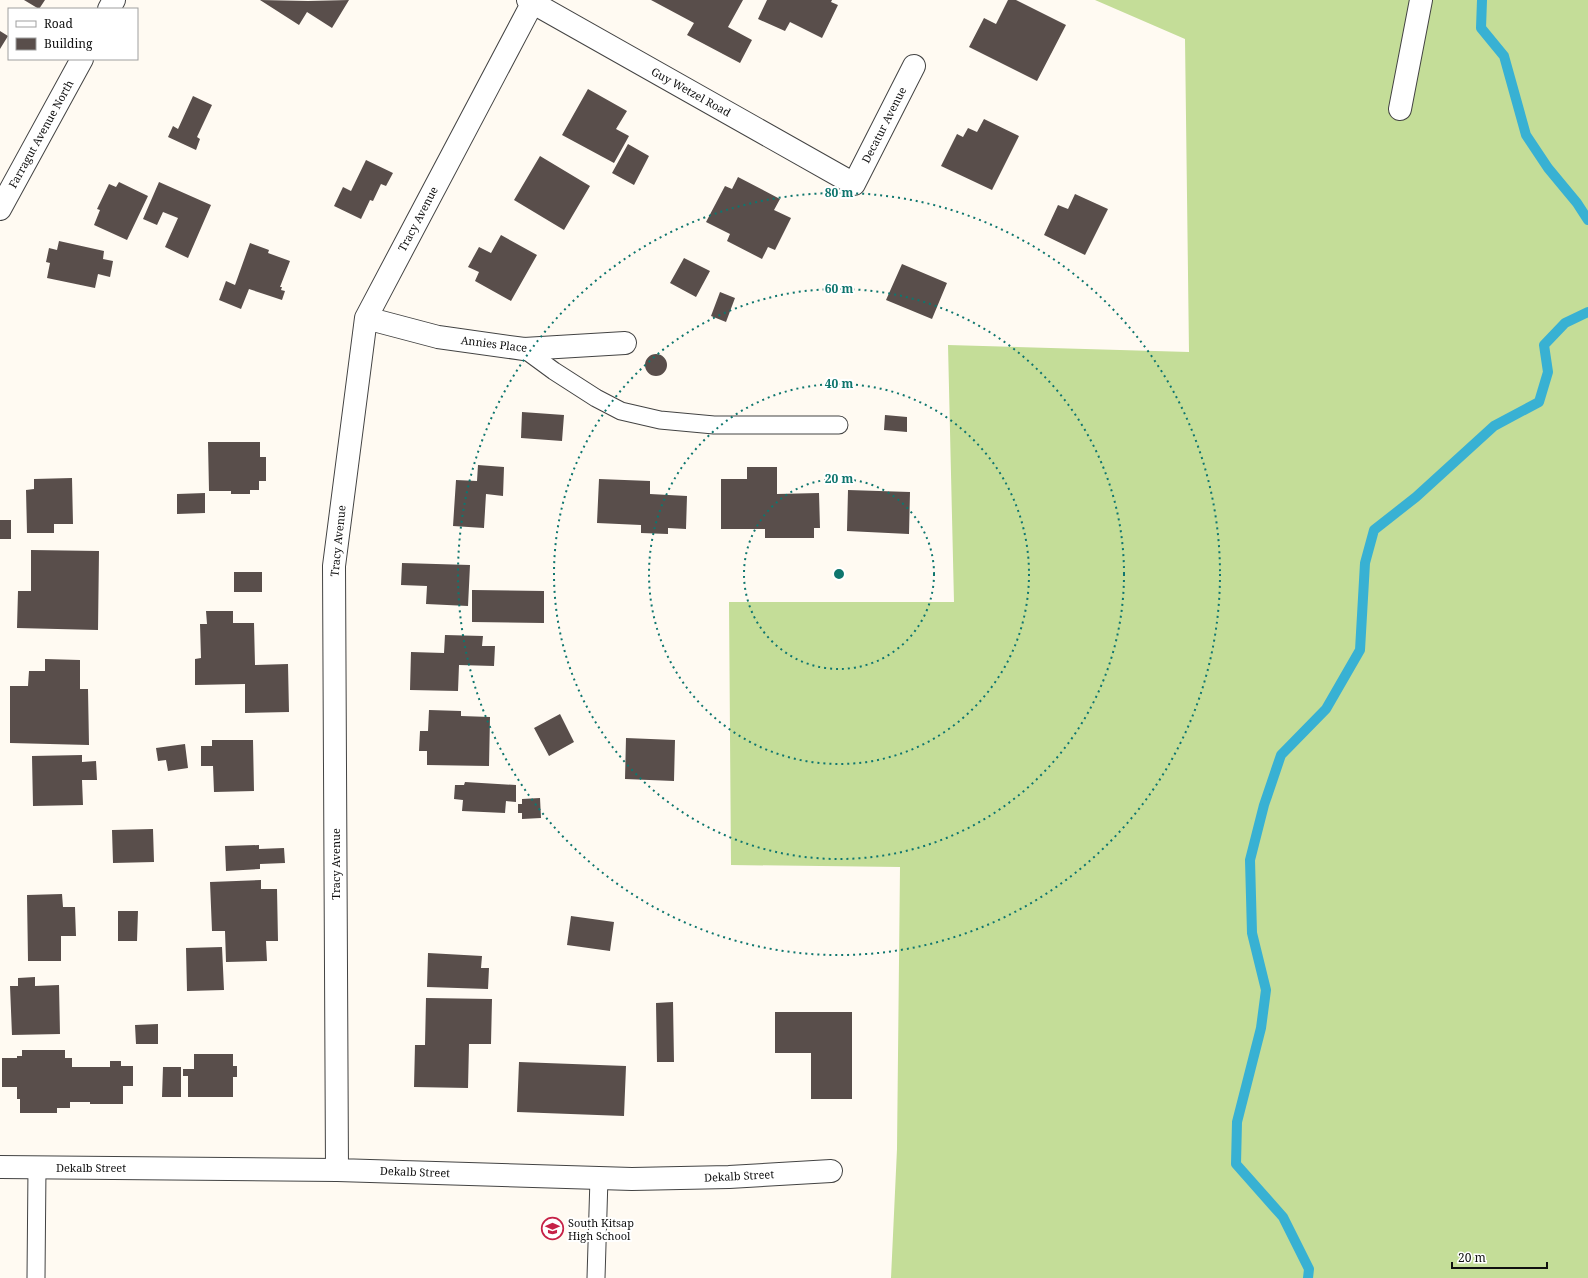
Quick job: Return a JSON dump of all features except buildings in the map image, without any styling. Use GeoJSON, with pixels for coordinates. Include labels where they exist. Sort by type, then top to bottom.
{"type":"FeatureCollection","features":[{"type":"Feature","properties":{"kind":"street"},"geometry":{"type":"LineString","coordinates":[[1400,110],[1420,0]]}},
{"type":"Feature","properties":{"kind":"street","name":"Guy Wetzel Road"},"geometry":{"type":"LineString","coordinates":[[532,1],[854,184]]}},
{"type":"Feature","properties":{"kind":"street","name":"Tracy Avenue"},"geometry":{"type":"LineString","coordinates":[[337,1170],[334,566],[366,318],[532,1]]}},
{"type":"Feature","properties":{"kind":"street","name":"Farragut Avenue North"},"geometry":{"type":"LineString","coordinates":[[0,209],[81,60]]}},
{"type":"Feature","properties":{"kind":"street","name":"Decatur Avenue"},"geometry":{"type":"LineString","coordinates":[[854,184],[914,66]]}},
{"type":"Feature","properties":{"kind":"street","name":"Annies Place"},"geometry":{"type":"LineString","coordinates":[[366,318],[438,337],[524,349],[625,343]]}},
{"type":"Feature","properties":{"kind":"street","name":"Dekalb Street"},"geometry":{"type":"LineString","coordinates":[[0,1167],[337,1170],[632,1179],[729,1177],[830,1171]]}},
{"type":"Feature","properties":{"kind":"lane"},"geometry":{"type":"LineString","coordinates":[[524,349],[554,371],[596,398],[621,411],[660,420],[714,425],[840,425]]}},
{"type":"Feature","properties":{"kind":"lane"},"geometry":{"type":"LineString","coordinates":[[36,1278],[37,1168]]}},
{"type":"Feature","properties":{"kind":"lane"},"geometry":{"type":"LineString","coordinates":[[596,1278],[599,1178]]}},
{"type":"Feature","properties":{"kind":"green space"},"geometry":{"type":"Polygon","coordinates":[[[1095,0],[1588,0],[1588,1278],[891,1278],[897,1149],[900,867],[731,865],[729,602],[954,602],[948,345],[1189,352],[1185,39],[1095,0]]]}},
{"type":"Feature","properties":{"kind":"waterway"},"geometry":{"type":"LineString","coordinates":[[1482,0],[1481,28],[1504,56],[1526,135],[1548,168],[1577,203],[1588,220]]}},
{"type":"Feature","properties":{"kind":"waterway"},"geometry":{"type":"LineString","coordinates":[[1308,1278],[1309,1269],[1283,1217],[1236,1164],[1237,1122],[1261,1028],[1266,990],[1252,933],[1250,860],[1264,805],[1281,755],[1326,709],[1360,650],[1365,563],[1374,530],[1416,497],[1494,426],[1539,402],[1548,372],[1544,345],[1565,323],[1588,312]]}},
{"type":"Feature","properties":{"kind":"place","name":"South Kitsap High School"},"geometry":{"type":"Point","coordinates":[552,1229]}}]}
